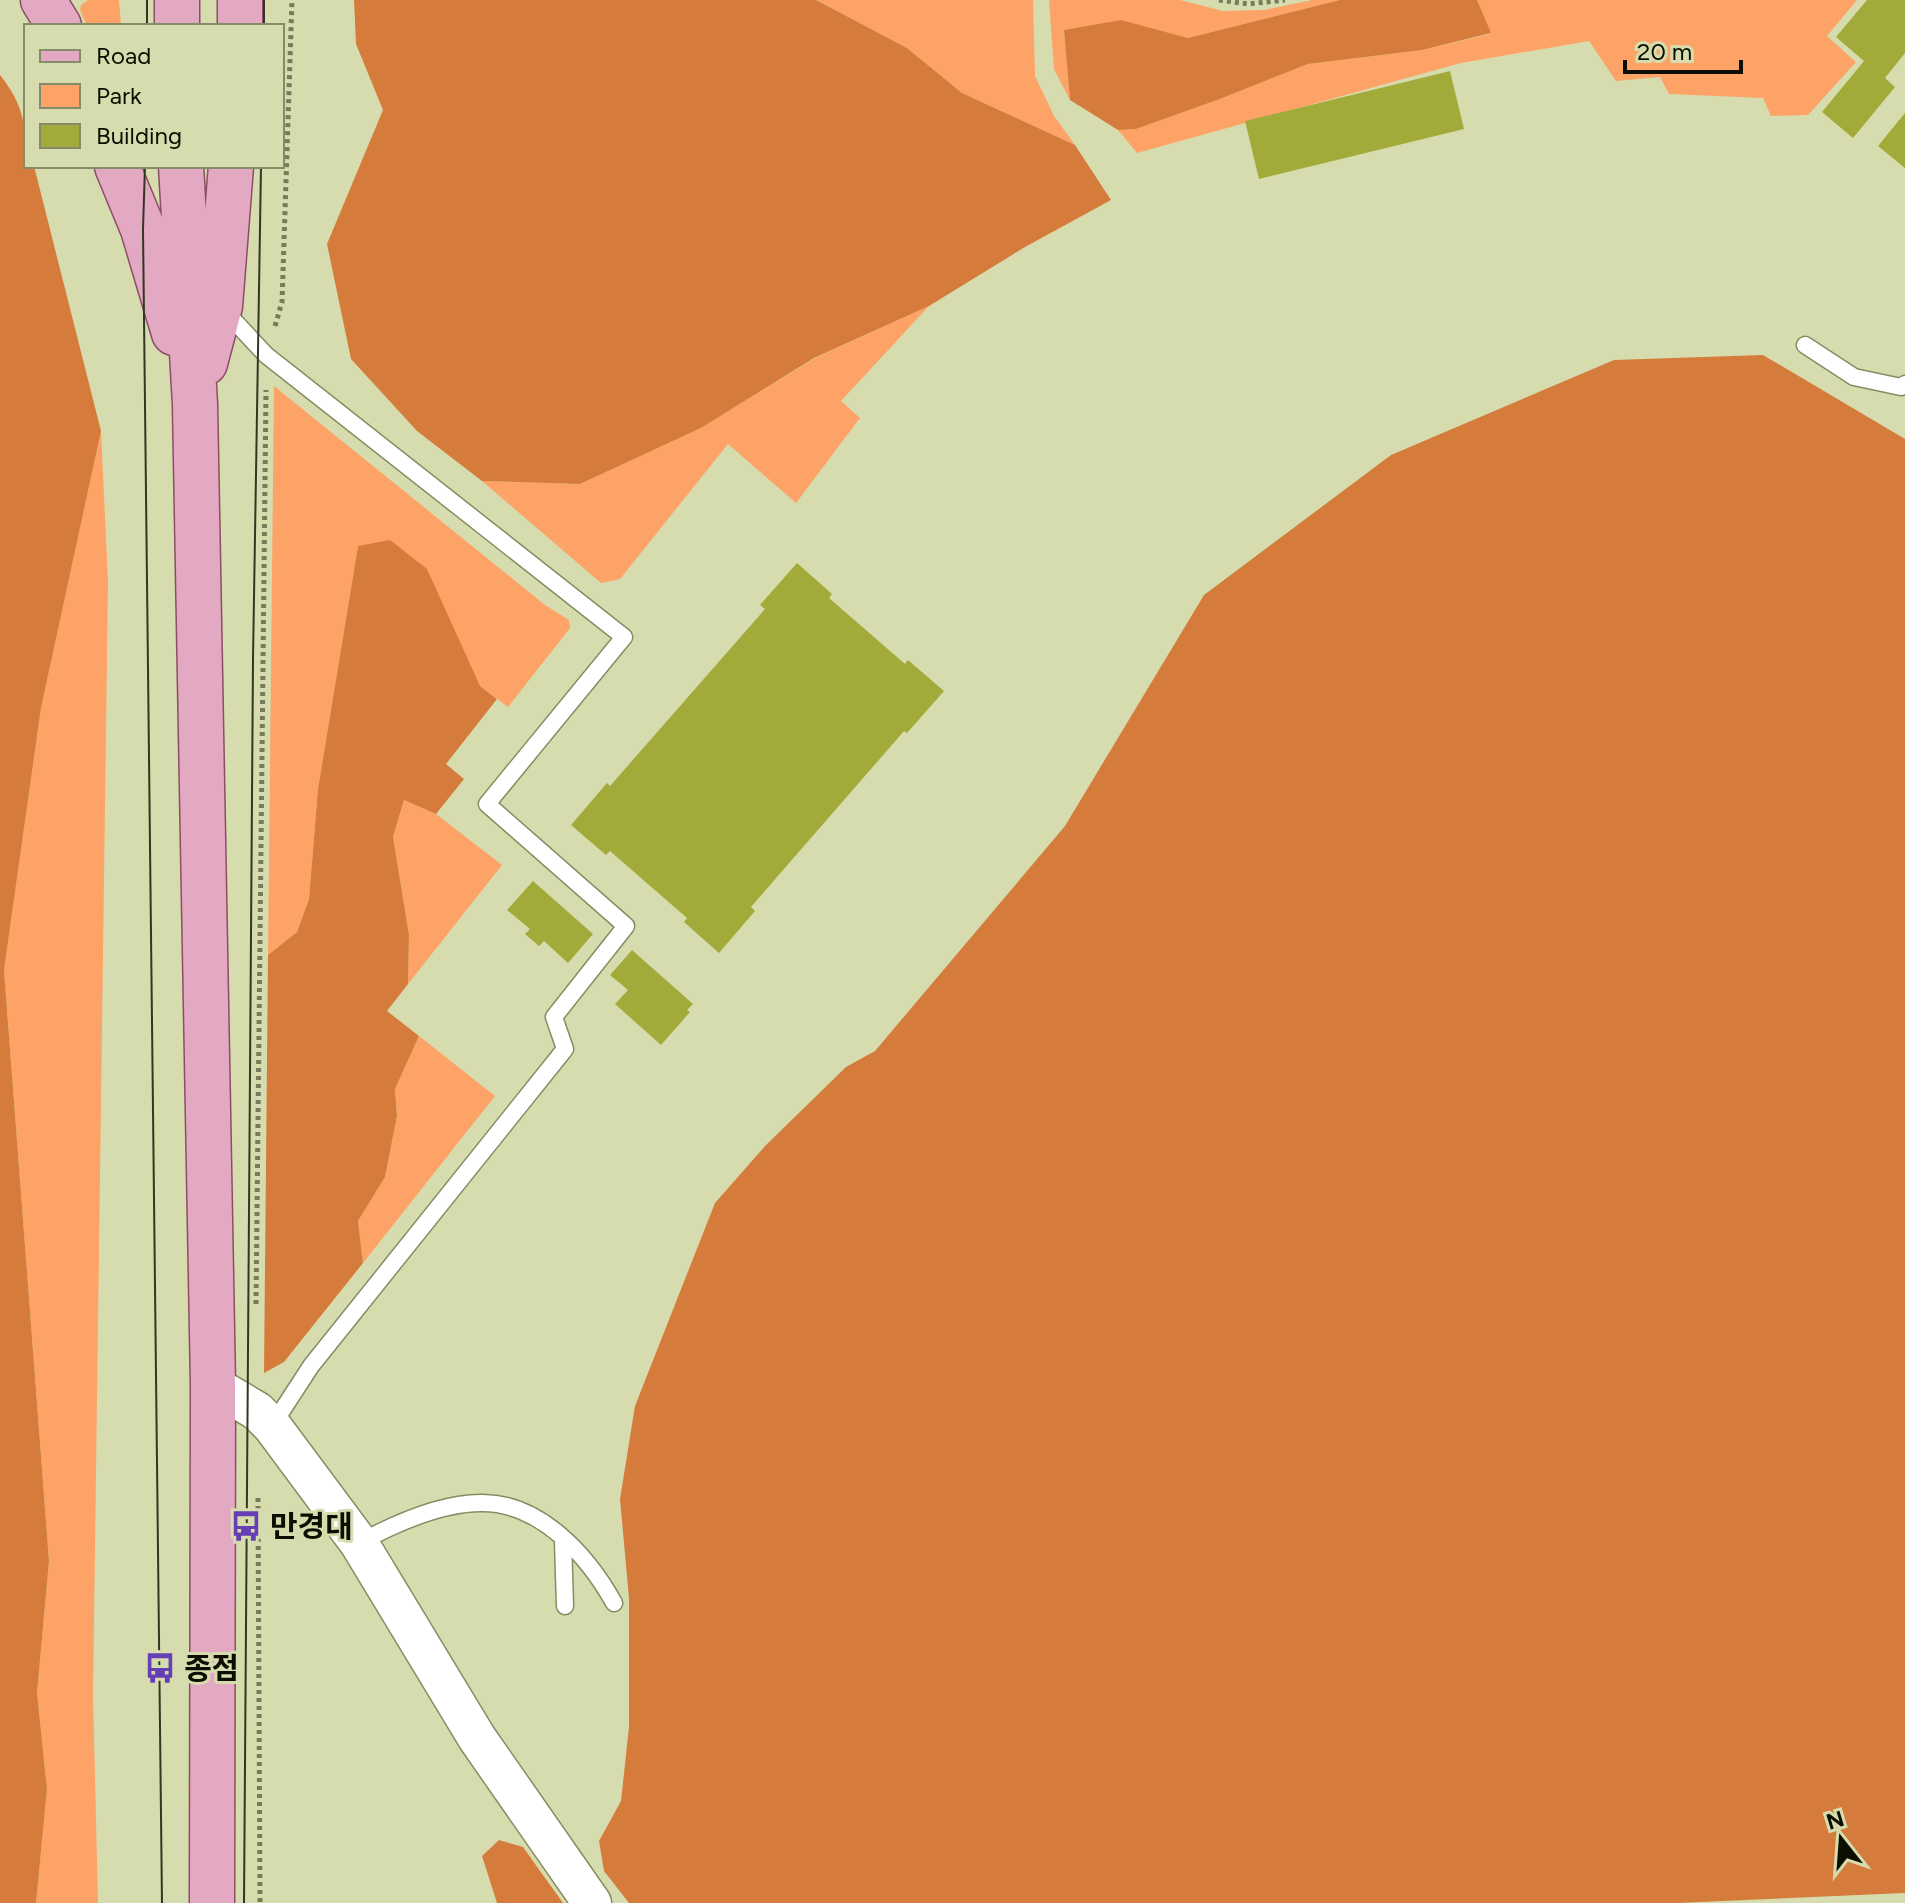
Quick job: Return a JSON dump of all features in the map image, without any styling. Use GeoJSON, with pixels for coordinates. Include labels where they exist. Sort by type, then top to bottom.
{"type":"FeatureCollection","features":[{"type":"Feature","properties":{"kind":"main road"},"geometry":{"type":"LineString","coordinates":[[43,0],[58,24]]}},
{"type":"Feature","properties":{"kind":"main road"},"geometry":{"type":"LineString","coordinates":[[177,0],[177,24]]}},
{"type":"Feature","properties":{"kind":"main road"},"geometry":{"type":"LineString","coordinates":[[240,0],[240,24]]}},
{"type":"Feature","properties":{"kind":"main road"},"geometry":{"type":"LineString","coordinates":[[118,168],[143,229],[195,404]]}},
{"type":"Feature","properties":{"kind":"main road"},"geometry":{"type":"LineString","coordinates":[[181,168],[195,404],[213,1385],[212,1903]]}},
{"type":"Feature","properties":{"kind":"main road"},"geometry":{"type":"LineString","coordinates":[[195,404],[220,306],[231,168]]}},
{"type":"Feature","properties":{"kind":"street"},"geometry":{"type":"LineString","coordinates":[[213,1385],[257,1411],[272,1426],[359,1543],[477,1738],[592,1903]]}},
{"type":"Feature","properties":{"kind":"lane"},"geometry":{"type":"LineString","coordinates":[[220,306],[266,355],[624,637],[487,804],[626,926],[554,1017],[565,1049],[311,1366],[272,1426]]}},
{"type":"Feature","properties":{"kind":"lane"},"geometry":{"type":"LineString","coordinates":[[1805,345],[1854,377],[1901,387],[1905,384]]}},
{"type":"Feature","properties":{"kind":"lane"},"geometry":{"type":"LineString","coordinates":[[359,1543],[383,1530],[451,1507],[483,1503],[518,1510],[545,1523],[563,1540],[600,1577],[614,1603]]}},
{"type":"Feature","properties":{"kind":"lane"},"geometry":{"type":"LineString","coordinates":[[563,1540],[565,1606]]}},
{"type":"Feature","properties":{"kind":"path"},"geometry":{"type":"LineString","coordinates":[[256,1310],[266,355],[282,302],[292,0]]}},
{"type":"Feature","properties":{"kind":"path"},"geometry":{"type":"LineString","coordinates":[[1219,0],[1248,4],[1285,0]]}},
{"type":"Feature","properties":{"kind":"path"},"geometry":{"type":"LineString","coordinates":[[258,1491],[260,1903]]}},
{"type":"Feature","properties":{"kind":"green space"},"geometry":{"type":"Polygon","coordinates":[[[88,0],[119,0],[121,24],[86,24],[81,5],[88,0]]]}},
{"type":"Feature","properties":{"kind":"green space"},"geometry":{"type":"Polygon","coordinates":[[[816,0],[1033,0],[1035,76],[1054,116],[1075,145],[962,93],[907,48],[816,0]]]}},
{"type":"Feature","properties":{"kind":"green space"},"geometry":{"type":"Polygon","coordinates":[[[1049,0],[1180,0],[1223,11],[1264,10],[1312,0],[1340,0],[1188,38],[1121,21],[1064,30],[1070,100],[1054,69],[1049,0]]]}},
{"type":"Feature","properties":{"kind":"green space"},"geometry":{"type":"Polygon","coordinates":[[[1477,0],[1857,0],[1827,36],[1856,62],[1808,115],[1771,116],[1763,98],[1669,94],[1660,77],[1616,81],[1589,41],[1461,63],[1137,153],[1118,130],[1136,129],[1308,64],[1422,50],[1490,34],[1477,0]]]}},
{"type":"Feature","properties":{"kind":"green space"},"geometry":{"type":"Polygon","coordinates":[[[929,306],[841,401],[860,418],[796,503],[728,444],[620,579],[601,583],[482,481],[580,484],[701,428],[815,358],[929,306]]]}},
{"type":"Feature","properties":{"kind":"green space"},"geometry":{"type":"Polygon","coordinates":[[[274,386],[545,605],[569,620],[570,628],[508,707],[480,686],[358,546],[318,789],[309,899],[297,932],[268,955],[274,386]]]}},
{"type":"Feature","properties":{"kind":"green space"},"geometry":{"type":"Polygon","coordinates":[[[101,431],[108,582],[93,1695],[98,1903],[36,1903],[47,1789],[37,1693],[49,1561],[4,970],[41,708],[101,431]]]}},
{"type":"Feature","properties":{"kind":"green space"},"geometry":{"type":"Polygon","coordinates":[[[404,800],[436,814],[502,865],[408,984],[409,935],[393,837],[404,800]]]}},
{"type":"Feature","properties":{"kind":"green space"},"geometry":{"type":"Polygon","coordinates":[[[419,1036],[495,1096],[363,1263],[358,1221],[385,1177],[397,1116],[395,1089],[419,1036]]]}},
{"type":"Feature","properties":{"kind":"shaded area"},"geometry":{"type":"Polygon","coordinates":[[[354,0],[816,0],[907,48],[962,93],[1075,145],[1111,200],[1025,247],[929,306],[814,358],[701,428],[580,484],[482,481],[417,431],[351,359],[327,244],[383,110],[356,44],[354,0]]]}},
{"type":"Feature","properties":{"kind":"shaded area"},"geometry":{"type":"Polygon","coordinates":[[[1340,0],[1477,0],[1491,33],[1422,50],[1308,64],[1136,129],[1118,130],[1070,100],[1064,30],[1121,20],[1188,38],[1340,0]]]}},
{"type":"Feature","properties":{"kind":"shaded area"},"geometry":{"type":"Polygon","coordinates":[[[0,75],[19,107],[24,132],[24,168],[35,168],[101,431],[41,708],[4,970],[49,1561],[37,1693],[47,1789],[36,1903],[0,1903],[0,75]]]}},
{"type":"Feature","properties":{"kind":"shaded area"},"geometry":{"type":"Polygon","coordinates":[[[1763,355],[1905,439],[1905,1893],[1678,1903],[629,1903],[604,1871],[599,1841],[621,1801],[629,1727],[629,1598],[620,1499],[635,1406],[715,1203],[765,1146],[846,1067],[875,1051],[1065,826],[1204,595],[1391,455],[1614,360],[1763,355]]]}},
{"type":"Feature","properties":{"kind":"shaded area"},"geometry":{"type":"Polygon","coordinates":[[[390,540],[427,569],[480,686],[497,699],[446,764],[464,779],[436,814],[404,800],[393,837],[409,935],[408,984],[387,1011],[419,1036],[395,1089],[397,1116],[385,1177],[358,1221],[363,1263],[284,1362],[264,1373],[268,955],[297,932],[309,899],[318,789],[358,546],[390,540]]]}},
{"type":"Feature","properties":{"kind":"shaded area"},"geometry":{"type":"Polygon","coordinates":[[[499,1840],[523,1847],[563,1903],[497,1903],[482,1856],[499,1840]]]}},
{"type":"Feature","properties":{"kind":"building"},"geometry":{"type":"Polygon","coordinates":[[[1867,0],[1905,0],[1905,53],[1885,78],[1895,87],[1853,138],[1822,112],[1864,61],[1836,37],[1867,0]]]}},
{"type":"Feature","properties":{"kind":"building"},"geometry":{"type":"Polygon","coordinates":[[[1450,71],[1464,129],[1259,179],[1245,121],[1450,71]]]}},
{"type":"Feature","properties":{"kind":"building"},"geometry":{"type":"Polygon","coordinates":[[[1905,113],[1905,168],[1878,146],[1905,113]]]}},
{"type":"Feature","properties":{"kind":"building"},"geometry":{"type":"Polygon","coordinates":[[[797,563],[832,594],[829,598],[905,664],[908,660],[944,691],[907,733],[904,731],[751,907],[755,911],[719,953],[684,922],[687,918],[610,851],[606,855],[571,825],[607,783],[610,786],[765,609],[760,605],[797,563]]]}},
{"type":"Feature","properties":{"kind":"building"},"geometry":{"type":"Polygon","coordinates":[[[533,881],[593,934],[568,963],[544,941],[539,946],[525,934],[530,929],[507,910],[533,881]]]}},
{"type":"Feature","properties":{"kind":"building"},"geometry":{"type":"Polygon","coordinates":[[[632,950],[693,1004],[687,1010],[690,1012],[661,1045],[615,1004],[628,990],[610,975],[632,950]]]}},
{"type":"Feature","properties":{"kind":"tram line"},"geometry":{"type":"LineString","coordinates":[[147,0],[147,24]]}},
{"type":"Feature","properties":{"kind":"tram line"},"geometry":{"type":"LineString","coordinates":[[264,0],[264,24]]}},
{"type":"Feature","properties":{"kind":"tram line"},"geometry":{"type":"LineString","coordinates":[[145,168],[143,229],[162,1903]]}},
{"type":"Feature","properties":{"kind":"tram line"},"geometry":{"type":"LineString","coordinates":[[244,1903],[253,659],[261,168]]}},
{"type":"Feature","properties":{"kind":"place","name":"만경대"},"geometry":{"type":"Point","coordinates":[246,1526]}},
{"type":"Feature","properties":{"kind":"place","name":"종점"},"geometry":{"type":"Point","coordinates":[160,1668]}}]}
